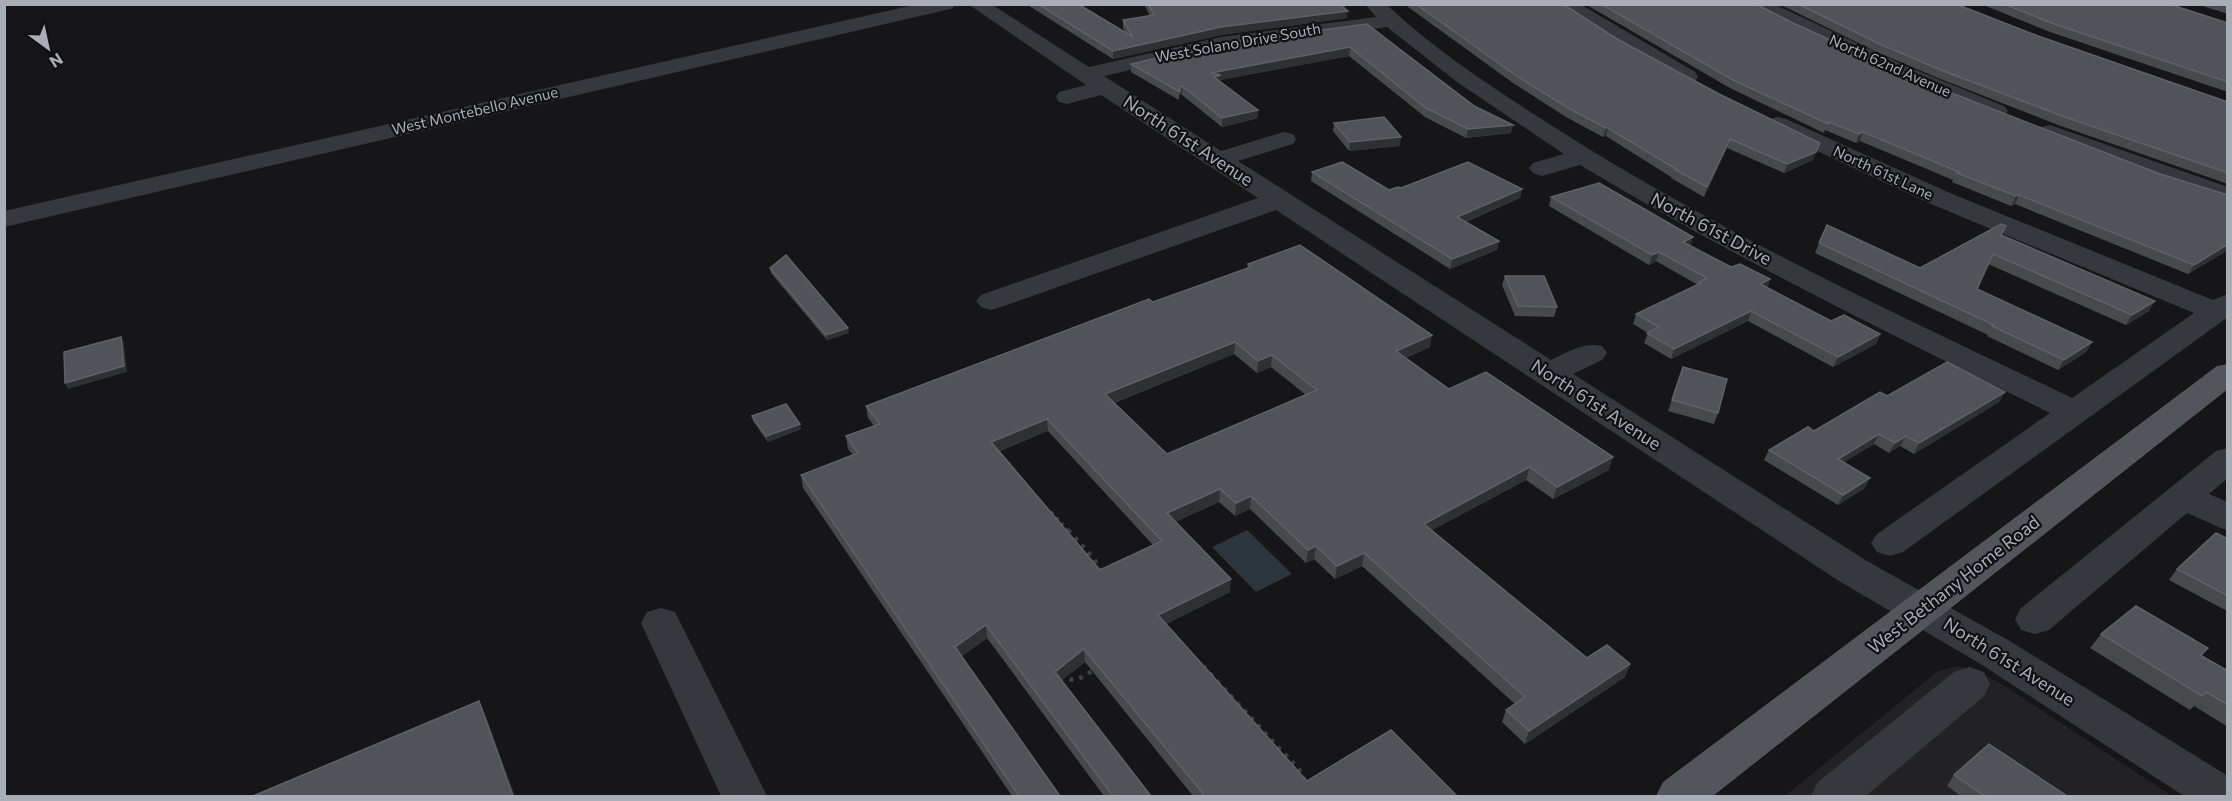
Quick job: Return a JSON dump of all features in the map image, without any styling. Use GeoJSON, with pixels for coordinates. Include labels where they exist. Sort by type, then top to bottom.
{"type":"FeatureCollection","features":[{"type":"Feature","properties":{"kind":"main road","name":"West Bethany Home Road"},"geometry":{"type":"LineString","coordinates":[[1679,796],[1925,609],[2228,373]]}},
{"type":"Feature","properties":{"kind":"street","name":"West Montebello Avenue"},"geometry":{"type":"LineString","coordinates":[[4,219],[946,4]]}},
{"type":"Feature","properties":{"kind":"street","name":"North 61st Avenue"},"geometry":{"type":"LineString","coordinates":[[977,4],[1086,86],[1217,160],[1853,571],[1925,609],[2221,796]]}},
{"type":"Feature","properties":{"kind":"street"},"geometry":{"type":"LineString","coordinates":[[1565,4],[1608,32],[1710,90]]}},
{"type":"Feature","properties":{"kind":"street","name":"North 62nd Avenue"},"geometry":{"type":"LineString","coordinates":[[1757,4],[1898,71],[2020,120],[2228,196]]}},
{"type":"Feature","properties":{"kind":"street","name":"West Solano Drive South"},"geometry":{"type":"LineString","coordinates":[[1086,86],[1221,44],[1383,13]]}},
{"type":"Feature","properties":{"kind":"street","name":"North 61st Drive"},"geometry":{"type":"LineString","coordinates":[[1383,13],[1463,77],[1582,157],[1759,256],[2074,412]]}},
{"type":"Feature","properties":{"kind":"street","name":"North 61st Lane"},"geometry":{"type":"LineString","coordinates":[[1762,116],[1885,176],[1959,208],[2222,307]]}},
{"type":"Feature","properties":{"kind":"street"},"geometry":{"type":"LineString","coordinates":[[1217,160],[1284,139]]}},
{"type":"Feature","properties":{"kind":"street"},"geometry":{"type":"LineString","coordinates":[[1542,168],[1582,157]]}},
{"type":"Feature","properties":{"kind":"street"},"geometry":{"type":"LineString","coordinates":[[991,301],[1278,200]]}},
{"type":"Feature","properties":{"kind":"street"},"geometry":{"type":"LineString","coordinates":[[1890,543],[2222,307]]}},
{"type":"Feature","properties":{"kind":"street"},"geometry":{"type":"LineString","coordinates":[[1548,374],[1592,353]]}},
{"type":"Feature","properties":{"kind":"street"},"geometry":{"type":"LineString","coordinates":[[2035,619],[2228,459]]}},
{"type":"Feature","properties":{"kind":"street"},"geometry":{"type":"LineString","coordinates":[[2183,496],[2228,518]]}},
{"type":"Feature","properties":{"kind":"street"},"geometry":{"type":"LineString","coordinates":[[662,623],[744,796]]}},
{"type":"Feature","properties":{"kind":"street"},"geometry":{"type":"LineString","coordinates":[[1834,796],[1969,684]]}},
{"type":"Feature","properties":{"kind":"path"},"geometry":{"type":"LineString","coordinates":[[1048,509],[1094,559],[1100,570],[1091,574]]}},
{"type":"Feature","properties":{"kind":"path"},"geometry":{"type":"LineString","coordinates":[[1196,658],[1304,775],[1304,780],[1295,785]]}},
{"type":"Feature","properties":{"kind":"path"},"geometry":{"type":"LineString","coordinates":[[1059,672],[1067,680],[1075,681],[1106,664]]}},
{"type":"Feature","properties":{"kind":"shaded area"},"geometry":{"type":"Polygon","coordinates":[[[1247,530],[1292,574],[1256,592],[1212,547],[1247,530]]]}},
{"type":"Feature","properties":{"kind":"shaded area"},"geometry":{"type":"Polygon","coordinates":[[[1958,666],[1976,671],[2000,683],[2172,796],[1785,796],[1938,671],[1958,666]]]}},
{"type":"Feature","properties":{"kind":"building"},"geometry":{"type":"Polygon","coordinates":[[[1038,4],[1078,4],[1133,37],[1123,20],[1154,15],[1148,4],[1345,4],[1341,6],[1348,11],[1221,27],[1113,51],[1038,4]]]}},
{"type":"Feature","properties":{"kind":"building"},"geometry":{"type":"Polygon","coordinates":[[[1416,4],[1563,4],[1617,39],[1719,94],[1820,143],[1816,152],[1787,164],[1730,139],[1707,187],[1515,75],[1416,4]]]}},
{"type":"Feature","properties":{"kind":"building"},"geometry":{"type":"Polygon","coordinates":[[[1601,4],[1756,4],[1918,80],[2160,174],[2228,195],[2228,244],[2194,265],[2019,195],[2016,196],[1957,173],[1959,172],[1863,132],[1859,134],[1829,122],[1828,124],[1733,80],[1601,4]]]}},
{"type":"Feature","properties":{"kind":"building"},"geometry":{"type":"Polygon","coordinates":[[[1798,4],[1956,4],[2038,36],[2228,102],[2228,173],[2062,116],[1941,70],[1882,45],[1798,4]]]}},
{"type":"Feature","properties":{"kind":"building"},"geometry":{"type":"Polygon","coordinates":[[[2004,4],[2169,4],[2228,23],[2228,82],[2054,24],[2004,4]]]}},
{"type":"Feature","properties":{"kind":"building"},"geometry":{"type":"Polygon","coordinates":[[[1367,24],[1474,106],[1513,125],[1468,129],[1426,108],[1350,47],[1211,73],[1221,75],[1214,77],[1258,110],[1222,118],[1182,86],[1180,92],[1131,64],[1222,43],[1367,24]]]}},
{"type":"Feature","properties":{"kind":"building"},"geometry":{"type":"Polygon","coordinates":[[[1384,117],[1401,137],[1350,142],[1334,123],[1384,117]]]}},
{"type":"Feature","properties":{"kind":"building"},"geometry":{"type":"Polygon","coordinates":[[[1342,162],[1389,190],[1401,188],[1468,162],[1522,189],[1457,217],[1499,241],[1452,259],[1312,172],[1342,162]]]}},
{"type":"Feature","properties":{"kind":"building"},"geometry":{"type":"Polygon","coordinates":[[[1599,183],[1693,237],[1683,242],[1731,267],[1740,264],[1770,279],[1760,284],[1831,321],[1844,315],[1880,334],[1838,357],[1751,311],[1674,349],[1647,333],[1659,327],[1636,314],[1707,278],[1659,252],[1652,255],[1551,197],[1599,183]]]}},
{"type":"Feature","properties":{"kind":"building"},"geometry":{"type":"Polygon","coordinates":[[[2001,224],[2006,226],[2001,235],[2155,301],[2132,315],[1993,254],[1977,289],[2092,342],[2064,360],[1819,243],[1827,225],[1920,268],[2001,224]]]}},
{"type":"Feature","properties":{"kind":"building"},"geometry":{"type":"Polygon","coordinates":[[[1300,245],[1432,335],[1396,351],[1449,389],[1486,372],[1613,457],[1557,487],[1530,467],[1424,524],[1587,658],[1607,645],[1630,664],[1529,731],[1506,710],[1525,697],[1364,553],[1337,566],[1316,546],[1308,550],[1251,496],[1236,503],[1220,489],[1167,513],[1231,579],[1158,615],[1307,781],[1391,730],[1457,796],[1205,796],[1084,649],[1055,672],[1151,796],[1113,796],[986,625],[955,647],[1060,796],[1019,796],[801,475],[858,453],[846,436],[880,424],[866,406],[1149,299],[1153,302],[1251,267],[1248,264],[1300,245]],[[1235,342],[1105,394],[1167,454],[1317,390],[1272,355],[1258,361],[1235,342]],[[1047,419],[991,442],[1100,570],[1162,541],[1047,419]]]}},
{"type":"Feature","properties":{"kind":"building"},"geometry":{"type":"Polygon","coordinates":[[[786,255],[848,328],[826,335],[770,268],[786,255]]]}},
{"type":"Feature","properties":{"kind":"building"},"geometry":{"type":"Polygon","coordinates":[[[1505,276],[1544,276],[1557,307],[1518,306],[1505,276]]]}},
{"type":"Feature","properties":{"kind":"building"},"geometry":{"type":"Polygon","coordinates":[[[121,337],[124,366],[65,383],[64,352],[121,337]]]}},
{"type":"Feature","properties":{"kind":"building"},"geometry":{"type":"Polygon","coordinates":[[[1947,362],[2005,392],[1919,443],[1906,436],[1895,443],[1879,434],[1838,459],[1870,478],[1843,495],[1769,450],[1808,427],[1814,431],[1880,392],[1887,396],[1947,362]]]}},
{"type":"Feature","properties":{"kind":"building"},"geometry":{"type":"Polygon","coordinates":[[[1683,367],[1727,379],[1718,413],[1672,400],[1683,367]]]}},
{"type":"Feature","properties":{"kind":"building"},"geometry":{"type":"Polygon","coordinates":[[[786,404],[800,424],[766,436],[752,416],[786,404]]]}},
{"type":"Feature","properties":{"kind":"building"},"geometry":{"type":"Polygon","coordinates":[[[2216,533],[2228,539],[2228,596],[2177,569],[2216,533]]]}},
{"type":"Feature","properties":{"kind":"building"},"geometry":{"type":"Polygon","coordinates":[[[2136,606],[2208,648],[2200,655],[2228,671],[2228,705],[2206,692],[2202,696],[2101,634],[2136,606]]]}},
{"type":"Feature","properties":{"kind":"building"},"geometry":{"type":"Polygon","coordinates":[[[479,701],[513,796],[253,796],[479,701]]]}},
{"type":"Feature","properties":{"kind":"building"},"geometry":{"type":"Polygon","coordinates":[[[1989,744],[2067,796],[1985,796],[1954,775],[1989,744]]]}}]}
